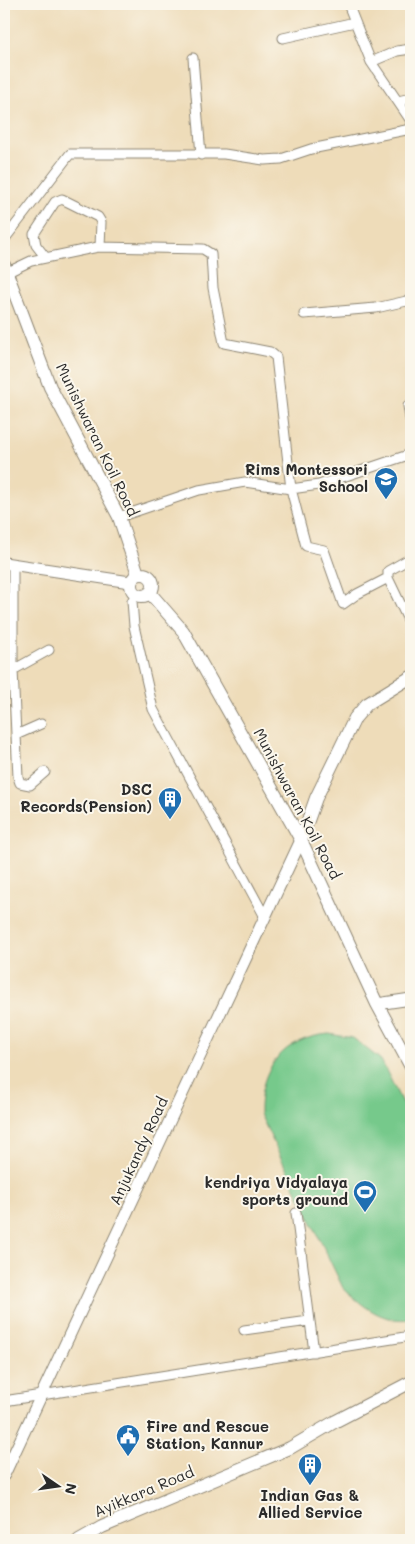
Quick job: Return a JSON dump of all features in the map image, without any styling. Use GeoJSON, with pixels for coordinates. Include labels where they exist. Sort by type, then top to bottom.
{"type":"FeatureCollection","features":[{"type":"Feature","properties":{"kind":"main road","name":"Munishwaran Koil Road"},"geometry":{"type":"LineString","coordinates":[[5,269],[50,387],[119,517],[134,578]]}},
{"type":"Feature","properties":{"kind":"main road"},"geometry":{"type":"LineString","coordinates":[[145,574],[151,578],[153,586],[150,593],[144,596],[136,595],[131,590],[134,578],[145,574]]}},
{"type":"Feature","properties":{"kind":"main road","name":"Munishwaran Koil Road"},"geometry":{"type":"LineString","coordinates":[[150,593],[183,632],[301,840],[377,1004],[411,1067]]}},
{"type":"Feature","properties":{"kind":"main road"},"geometry":{"type":"LineString","coordinates":[[301,840],[311,810],[355,718],[367,704],[411,677]]}},
{"type":"Feature","properties":{"kind":"main road","name":"Ayikkara Road"},"geometry":{"type":"LineString","coordinates":[[79,1540],[102,1527],[290,1448],[336,1421],[411,1382]]}},
{"type":"Feature","properties":{"kind":"street"},"geometry":{"type":"LineString","coordinates":[[348,4],[371,62],[411,121]]}},
{"type":"Feature","properties":{"kind":"street"},"geometry":{"type":"LineString","coordinates":[[283,38],[355,22]]}},
{"type":"Feature","properties":{"kind":"street"},"geometry":{"type":"LineString","coordinates":[[371,62],[397,51],[411,49]]}},
{"type":"Feature","properties":{"kind":"street"},"geometry":{"type":"LineString","coordinates":[[193,58],[201,155]]}},
{"type":"Feature","properties":{"kind":"street"},"geometry":{"type":"LineString","coordinates":[[398,101],[411,98]]}},
{"type":"Feature","properties":{"kind":"street"},"geometry":{"type":"LineString","coordinates":[[4,240],[70,154],[201,155],[281,159],[311,149],[411,129]]}},
{"type":"Feature","properties":{"kind":"street"},"geometry":{"type":"LineString","coordinates":[[46,258],[36,245],[34,234],[46,212],[55,202],[62,199],[98,217],[101,222],[100,247]]}},
{"type":"Feature","properties":{"kind":"street"},"geometry":{"type":"LineString","coordinates":[[5,269],[31,261],[100,247],[203,249],[211,254],[213,288],[224,343],[270,352],[276,357],[290,489],[306,546],[324,550],[343,604],[357,594],[388,578]]}},
{"type":"Feature","properties":{"kind":"street"},"geometry":{"type":"LineString","coordinates":[[304,314],[376,308],[411,300]]}},
{"type":"Feature","properties":{"kind":"street"},"geometry":{"type":"LineString","coordinates":[[411,404],[408,406],[411,425]]}},
{"type":"Feature","properties":{"kind":"street"},"geometry":{"type":"LineString","coordinates":[[119,517],[199,490],[244,482],[290,489],[319,485],[411,454],[411,442]]}},
{"type":"Feature","properties":{"kind":"street"},"geometry":{"type":"LineString","coordinates":[[411,558],[388,572],[388,578],[411,626]]}},
{"type":"Feature","properties":{"kind":"street"},"geometry":{"type":"LineString","coordinates":[[45,772],[30,785],[20,783],[18,777],[8,563],[134,578]]}},
{"type":"Feature","properties":{"kind":"street"},"geometry":{"type":"LineString","coordinates":[[136,595],[132,601],[134,626],[153,709],[265,917]]}},
{"type":"Feature","properties":{"kind":"street"},"geometry":{"type":"LineString","coordinates":[[12,670],[49,650]]}},
{"type":"Feature","properties":{"kind":"street"},"geometry":{"type":"LineString","coordinates":[[16,735],[40,724]]}},
{"type":"Feature","properties":{"kind":"street","name":"Anjukandy Road"},"geometry":{"type":"LineString","coordinates":[[4,1476],[40,1394],[301,840]]}},
{"type":"Feature","properties":{"kind":"street"},"geometry":{"type":"LineString","coordinates":[[377,1004],[411,999]]}},
{"type":"Feature","properties":{"kind":"street"},"geometry":{"type":"LineString","coordinates":[[296,1213],[314,1352]]}},
{"type":"Feature","properties":{"kind":"street"},"geometry":{"type":"LineString","coordinates":[[244,1330],[310,1320]]}},
{"type":"Feature","properties":{"kind":"street"},"geometry":{"type":"LineString","coordinates":[[4,1401],[411,1336]]}},
{"type":"Feature","properties":{"kind":"green space","name":"kendriya Vidyalaya sports ground"},"geometry":{"type":"Polygon","coordinates":[[[329,1034],[353,1038],[381,1060],[411,1121],[411,1319],[391,1319],[382,1316],[366,1307],[343,1288],[260,1114],[264,1083],[269,1070],[277,1058],[299,1042],[329,1034]]]}},
{"type":"Feature","properties":{"kind":"place","name":"Rims Montessori School"},"geometry":{"type":"Point","coordinates":[386,500]}},
{"type":"Feature","properties":{"kind":"place","name":"DSC Records(Pension)"},"geometry":{"type":"Point","coordinates":[170,820]}},
{"type":"Feature","properties":{"kind":"place","name":"kendriya Vidyalaya sports ground"},"geometry":{"type":"Point","coordinates":[365,1213]}},
{"type":"Feature","properties":{"kind":"place","name":"Fire and Rescue Station, Kannur"},"geometry":{"type":"Point","coordinates":[128,1457]}},
{"type":"Feature","properties":{"kind":"place","name":"Indian Gas & Allied Service"},"geometry":{"type":"Point","coordinates":[310,1486]}}]}
